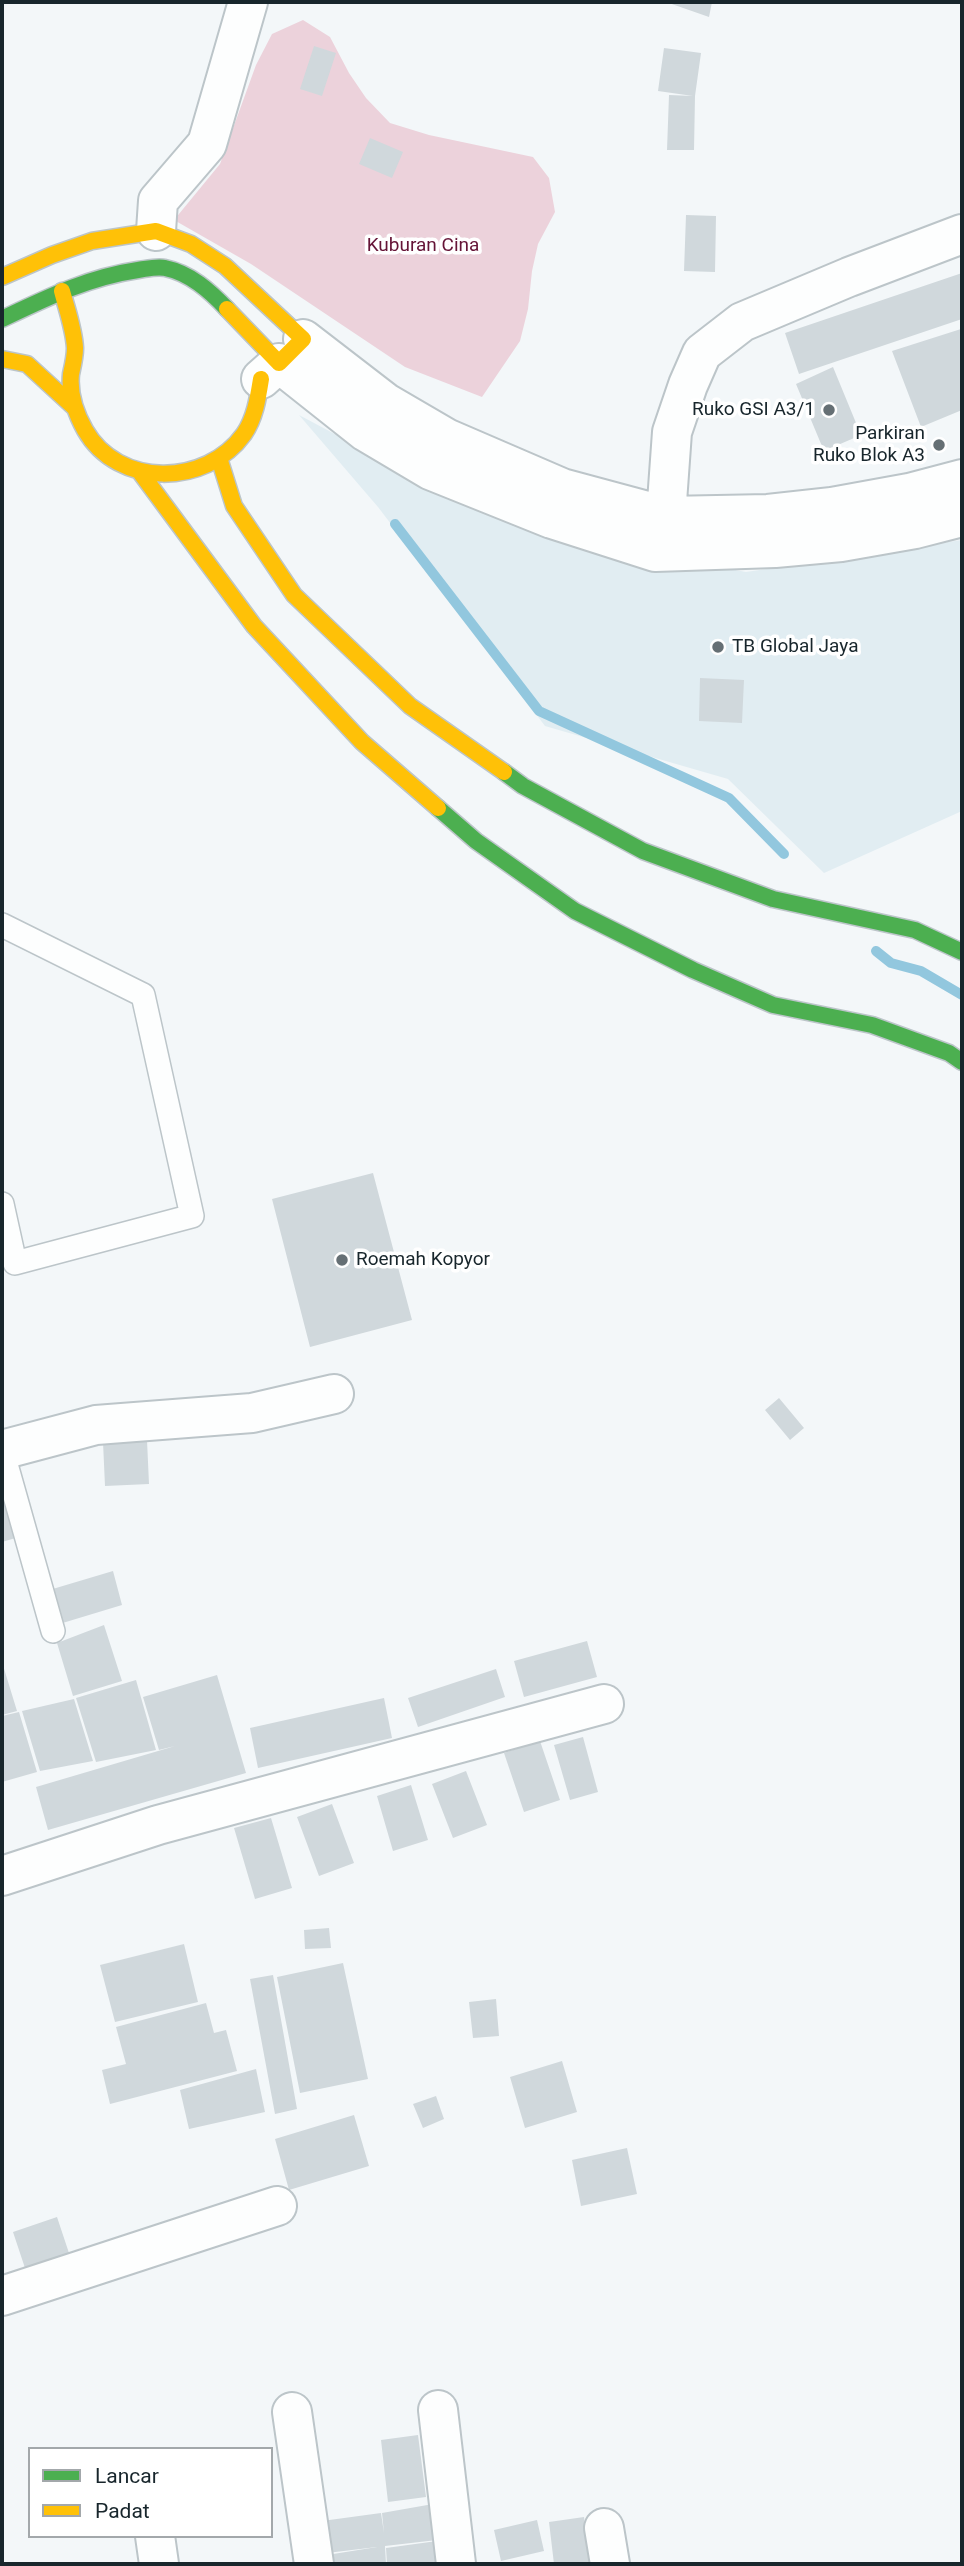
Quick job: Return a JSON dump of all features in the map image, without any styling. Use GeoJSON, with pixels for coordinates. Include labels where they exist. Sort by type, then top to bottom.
{"type":"FeatureCollection","features":[{"type":"Feature","properties":{"kind":"street"},"geometry":{"type":"LineString","coordinates":[[156,231],[158,201],[208,144],[248,2]]}},
{"type":"Feature","properties":{"kind":"street"},"geometry":{"type":"LineString","coordinates":[[2,319],[92,241],[156,231],[191,244],[225,266],[281,360]]}},
{"type":"Feature","properties":{"kind":"street"},"geometry":{"type":"LineString","coordinates":[[661,534],[673,432],[688,385],[702,353],[742,322],[962,234]]}},
{"type":"Feature","properties":{"kind":"street"},"geometry":{"type":"LineString","coordinates":[[2,277],[57,273],[113,274],[163,267],[182,274],[208,289],[281,360],[386,403],[446,438],[661,534],[775,548],[841,542],[915,529],[962,517]]}},
{"type":"Feature","properties":{"kind":"street"},"geometry":{"type":"LineString","coordinates":[[57,273],[76,351],[71,380],[75,408],[89,436],[103,451],[139,472],[167,475],[194,471],[219,458],[242,437],[281,360]]}},
{"type":"Feature","properties":{"kind":"street"},"geometry":{"type":"LineString","coordinates":[[2,359],[27,364],[75,408]]}},
{"type":"Feature","properties":{"kind":"street"},"geometry":{"type":"LineString","coordinates":[[219,458],[234,506],[294,595],[410,706],[523,786],[643,851],[773,899],[915,930],[962,952]]}},
{"type":"Feature","properties":{"kind":"street"},"geometry":{"type":"LineString","coordinates":[[139,472],[254,626],[353,732],[476,841],[575,911],[692,970],[773,1005],[872,1025],[949,1053],[962,1062]]}},
{"type":"Feature","properties":{"kind":"street"},"geometry":{"type":"LineString","coordinates":[[661,534],[768,514],[832,507],[909,493],[962,479]]}},
{"type":"Feature","properties":{"kind":"street"},"geometry":{"type":"LineString","coordinates":[[2,1450],[96,1425],[252,1413],[334,1394]]}},
{"type":"Feature","properties":{"kind":"street"},"geometry":{"type":"LineString","coordinates":[[2,1876],[158,1825],[604,1704]]}},
{"type":"Feature","properties":{"kind":"street"},"geometry":{"type":"LineString","coordinates":[[2,2296],[277,2206]]}},
{"type":"Feature","properties":{"kind":"street"},"geometry":{"type":"LineString","coordinates":[[438,2410],[456,2564]]}},
{"type":"Feature","properties":{"kind":"street"},"geometry":{"type":"LineString","coordinates":[[292,2412],[314,2564]]}},
{"type":"Feature","properties":{"kind":"street"},"geometry":{"type":"LineString","coordinates":[[155,2538],[159,2564]]}},
{"type":"Feature","properties":{"kind":"lane"},"geometry":{"type":"LineString","coordinates":[[2,925],[143,995],[192,1216],[15,1263],[2,1204]]}},
{"type":"Feature","properties":{"kind":"lane"},"geometry":{"type":"LineString","coordinates":[[2,1450],[53,1631]]}},
{"type":"Feature","properties":{"kind":"shaded area"},"geometry":{"type":"Polygon","coordinates":[[[299,415],[427,483],[591,543],[746,572],[962,540],[962,811],[824,873],[728,779],[545,726],[378,507],[299,415]]]}},
{"type":"Feature","properties":{"kind":"green space","name":"Kuburan Cina"},"geometry":{"type":"Polygon","coordinates":[[[303,20],[330,37],[366,98],[390,123],[429,135],[533,157],[549,178],[555,212],[538,244],[520,341],[482,397],[405,367],[251,264],[174,220],[220,164],[256,65],[272,34],[303,20]]]}},
{"type":"Feature","properties":{"kind":"building"},"geometry":{"type":"Polygon","coordinates":[[[666,2],[712,2],[709,17],[666,2]]]}},
{"type":"Feature","properties":{"kind":"building"},"geometry":{"type":"Polygon","coordinates":[[[314,46],[336,53],[322,96],[300,89],[314,46]]]}},
{"type":"Feature","properties":{"kind":"building"},"geometry":{"type":"Polygon","coordinates":[[[664,48],[701,53],[695,96],[694,150],[667,150],[669,95],[693,96],[658,91],[664,48]]]}},
{"type":"Feature","properties":{"kind":"building"},"geometry":{"type":"Polygon","coordinates":[[[370,138],[403,152],[392,178],[359,164],[370,138]]]}},
{"type":"Feature","properties":{"kind":"building"},"geometry":{"type":"Polygon","coordinates":[[[686,215],[716,216],[715,272],[684,271],[686,215]]]}},
{"type":"Feature","properties":{"kind":"building"},"geometry":{"type":"Polygon","coordinates":[[[962,273],[962,319],[799,374],[785,333],[962,273]]]}},
{"type":"Feature","properties":{"kind":"building"},"geometry":{"type":"Polygon","coordinates":[[[961,329],[962,410],[921,427],[892,351],[961,329]]]}},
{"type":"Feature","properties":{"kind":"building","name":"Ruko GSI A3/1"},"geometry":{"type":"Polygon","coordinates":[[[833,367],[861,435],[824,451],[796,384],[833,367]]]}},
{"type":"Feature","properties":{"kind":"building"},"geometry":{"type":"Polygon","coordinates":[[[700,678],[744,680],[742,723],[699,721],[700,678]]]}},
{"type":"Feature","properties":{"kind":"building","name":"Roemah Kopyor"},"geometry":{"type":"Polygon","coordinates":[[[373,1173],[412,1320],[310,1347],[272,1199],[373,1173]]]}},
{"type":"Feature","properties":{"kind":"building"},"geometry":{"type":"Polygon","coordinates":[[[779,1398],[804,1428],[790,1440],[765,1410],[779,1398]]]}},
{"type":"Feature","properties":{"kind":"building"},"geometry":{"type":"Polygon","coordinates":[[[147,1440],[149,1484],[105,1486],[103,1442],[147,1440]]]}},
{"type":"Feature","properties":{"kind":"building"},"geometry":{"type":"Polygon","coordinates":[[[2,1491],[19,1537],[2,1542],[2,1491]]]}},
{"type":"Feature","properties":{"kind":"building"},"geometry":{"type":"Polygon","coordinates":[[[113,1571],[122,1605],[56,1625],[46,1591],[113,1571]]]}},
{"type":"Feature","properties":{"kind":"building"},"geometry":{"type":"Polygon","coordinates":[[[104,1625],[122,1681],[73,1696],[57,1643],[104,1625]]]}},
{"type":"Feature","properties":{"kind":"building"},"geometry":{"type":"Polygon","coordinates":[[[587,1641],[597,1677],[524,1697],[514,1661],[587,1641]]]}},
{"type":"Feature","properties":{"kind":"building"},"geometry":{"type":"Polygon","coordinates":[[[2,1662],[17,1711],[2,1715],[2,1662]]]}},
{"type":"Feature","properties":{"kind":"building"},"geometry":{"type":"Polygon","coordinates":[[[496,1669],[505,1697],[418,1727],[408,1698],[496,1669]]]}},
{"type":"Feature","properties":{"kind":"building"},"geometry":{"type":"Polygon","coordinates":[[[217,1675],[246,1773],[48,1830],[36,1787],[175,1746],[159,1750],[143,1697],[217,1675]]]}},
{"type":"Feature","properties":{"kind":"building"},"geometry":{"type":"Polygon","coordinates":[[[136,1680],[156,1750],[96,1762],[76,1698],[136,1680]]]}},
{"type":"Feature","properties":{"kind":"building"},"geometry":{"type":"Polygon","coordinates":[[[384,1698],[392,1738],[258,1768],[250,1728],[384,1698]]]}},
{"type":"Feature","properties":{"kind":"building"},"geometry":{"type":"Polygon","coordinates":[[[74,1699],[93,1761],[40,1771],[22,1711],[74,1699]]]}},
{"type":"Feature","properties":{"kind":"building"},"geometry":{"type":"Polygon","coordinates":[[[19,1712],[37,1772],[2,1782],[2,1716],[19,1712]]]}},
{"type":"Feature","properties":{"kind":"building"},"geometry":{"type":"Polygon","coordinates":[[[583,1737],[598,1792],[570,1800],[554,1745],[583,1737]]]}},
{"type":"Feature","properties":{"kind":"building"},"geometry":{"type":"Polygon","coordinates":[[[540,1741],[560,1800],[524,1812],[504,1753],[540,1741]]]}},
{"type":"Feature","properties":{"kind":"building"},"geometry":{"type":"Polygon","coordinates":[[[466,1771],[487,1825],[453,1838],[432,1784],[466,1771]]]}},
{"type":"Feature","properties":{"kind":"building"},"geometry":{"type":"Polygon","coordinates":[[[411,1785],[428,1840],[393,1851],[377,1796],[411,1785]]]}},
{"type":"Feature","properties":{"kind":"building"},"geometry":{"type":"Polygon","coordinates":[[[332,1804],[354,1863],[319,1876],[297,1817],[332,1804]]]}},
{"type":"Feature","properties":{"kind":"building"},"geometry":{"type":"Polygon","coordinates":[[[271,1818],[292,1888],[255,1899],[234,1828],[271,1818]]]}},
{"type":"Feature","properties":{"kind":"building"},"geometry":{"type":"Polygon","coordinates":[[[329,1928],[331,1948],[305,1949],[304,1930],[329,1928]]]}},
{"type":"Feature","properties":{"kind":"building"},"geometry":{"type":"Polygon","coordinates":[[[184,1944],[198,2002],[115,2022],[100,1965],[184,1944]]]}},
{"type":"Feature","properties":{"kind":"building"},"geometry":{"type":"Polygon","coordinates":[[[343,1963],[368,2079],[300,2093],[277,1977],[343,1963]]]}},
{"type":"Feature","properties":{"kind":"building"},"geometry":{"type":"Polygon","coordinates":[[[273,1975],[297,2109],[275,2114],[250,1979],[273,1975]]]}},
{"type":"Feature","properties":{"kind":"building"},"geometry":{"type":"Polygon","coordinates":[[[496,1999],[499,2036],[473,2038],[469,2002],[496,1999]]]}},
{"type":"Feature","properties":{"kind":"building"},"geometry":{"type":"Polygon","coordinates":[[[206,2003],[214,2033],[226,2030],[237,2071],[110,2104],[102,2070],[126,2064],[116,2027],[206,2003]]]}},
{"type":"Feature","properties":{"kind":"building"},"geometry":{"type":"Polygon","coordinates":[[[562,2061],[577,2112],[525,2128],[510,2077],[562,2061]]]}},
{"type":"Feature","properties":{"kind":"building"},"geometry":{"type":"Polygon","coordinates":[[[256,2069],[265,2112],[189,2129],[180,2090],[256,2069]]]}},
{"type":"Feature","properties":{"kind":"building"},"geometry":{"type":"Polygon","coordinates":[[[436,2096],[444,2119],[423,2128],[413,2104],[436,2096]]]}},
{"type":"Feature","properties":{"kind":"building"},"geometry":{"type":"Polygon","coordinates":[[[354,2115],[369,2166],[289,2190],[275,2139],[354,2115]]]}},
{"type":"Feature","properties":{"kind":"building"},"geometry":{"type":"Polygon","coordinates":[[[627,2148],[637,2194],[581,2206],[572,2160],[627,2148]]]}},
{"type":"Feature","properties":{"kind":"building"},"geometry":{"type":"Polygon","coordinates":[[[57,2217],[69,2253],[25,2268],[13,2232],[57,2217]]]}},
{"type":"Feature","properties":{"kind":"building"},"geometry":{"type":"Polygon","coordinates":[[[418,2435],[426,2497],[388,2502],[381,2440],[418,2435]]]}},
{"type":"Feature","properties":{"kind":"building"},"geometry":{"type":"Polygon","coordinates":[[[433,2504],[437,2540],[385,2546],[386,2564],[328,2564],[327,2555],[377,2547],[327,2553],[322,2521],[381,2513],[384,2533],[382,2513],[433,2504]]]}},
{"type":"Feature","properties":{"kind":"building"},"geometry":{"type":"Polygon","coordinates":[[[584,2517],[590,2564],[554,2564],[549,2522],[584,2517]]]}},
{"type":"Feature","properties":{"kind":"building"},"geometry":{"type":"Polygon","coordinates":[[[537,2520],[544,2551],[501,2561],[494,2530],[537,2520]]]}},
{"type":"Feature","properties":{"kind":"building"},"geometry":{"type":"Polygon","coordinates":[[[437,2541],[439,2564],[387,2564],[386,2548],[437,2541]]]}},
{"type":"Feature","properties":{"kind":"waterway"},"geometry":{"type":"LineString","coordinates":[[395,524],[539,711],[729,798],[784,854]]}},
{"type":"Feature","properties":{"kind":"waterway"},"geometry":{"type":"LineString","coordinates":[[876,951],[891,963],[921,971],[962,995]]}},
{"type":"Feature","properties":{"kind":"traffic: fast"},"geometry":{"type":"LineString","coordinates":[[2,319],[85,283],[120,273],[159,267],[191,278],[207,289],[227,309]]}},
{"type":"Feature","properties":{"kind":"traffic: fast"},"geometry":{"type":"LineString","coordinates":[[504,772],[523,786],[643,851],[773,899],[915,930],[962,952]]}},
{"type":"Feature","properties":{"kind":"traffic: fast"},"geometry":{"type":"LineString","coordinates":[[438,808],[476,841],[575,911],[693,970],[773,1005],[872,1025],[949,1053],[962,1062]]}},
{"type":"Feature","properties":{"kind":"traffic: slow"},"geometry":{"type":"LineString","coordinates":[[2,277],[92,241],[156,231],[191,244],[225,266],[303,339],[279,363],[227,309]]}},
{"type":"Feature","properties":{"kind":"traffic: slow"},"geometry":{"type":"LineString","coordinates":[[62,291],[74,341],[71,381],[76,410],[85,430],[100,449],[118,463],[140,471],[163,474],[208,464],[228,451],[248,428],[261,379]]}},
{"type":"Feature","properties":{"kind":"traffic: slow"},"geometry":{"type":"LineString","coordinates":[[2,359],[27,364],[75,408]]}},
{"type":"Feature","properties":{"kind":"traffic: slow"},"geometry":{"type":"LineString","coordinates":[[219,458],[234,506],[294,595],[410,706],[504,772]]}},
{"type":"Feature","properties":{"kind":"traffic: slow"},"geometry":{"type":"LineString","coordinates":[[140,472],[254,626],[362,742],[438,808]]}},
{"type":"Feature","properties":{"kind":"place","name":"Ruko GSI A3/1"},"geometry":{"type":"Point","coordinates":[829,410]}},
{"type":"Feature","properties":{"kind":"place","name":"Parkiran Ruko Blok A3"},"geometry":{"type":"Point","coordinates":[939,445]}},
{"type":"Feature","properties":{"kind":"place","name":"TB Global Jaya"},"geometry":{"type":"Point","coordinates":[718,647]}},
{"type":"Feature","properties":{"kind":"place","name":"Roemah Kopyor"},"geometry":{"type":"Point","coordinates":[342,1260]}}]}
